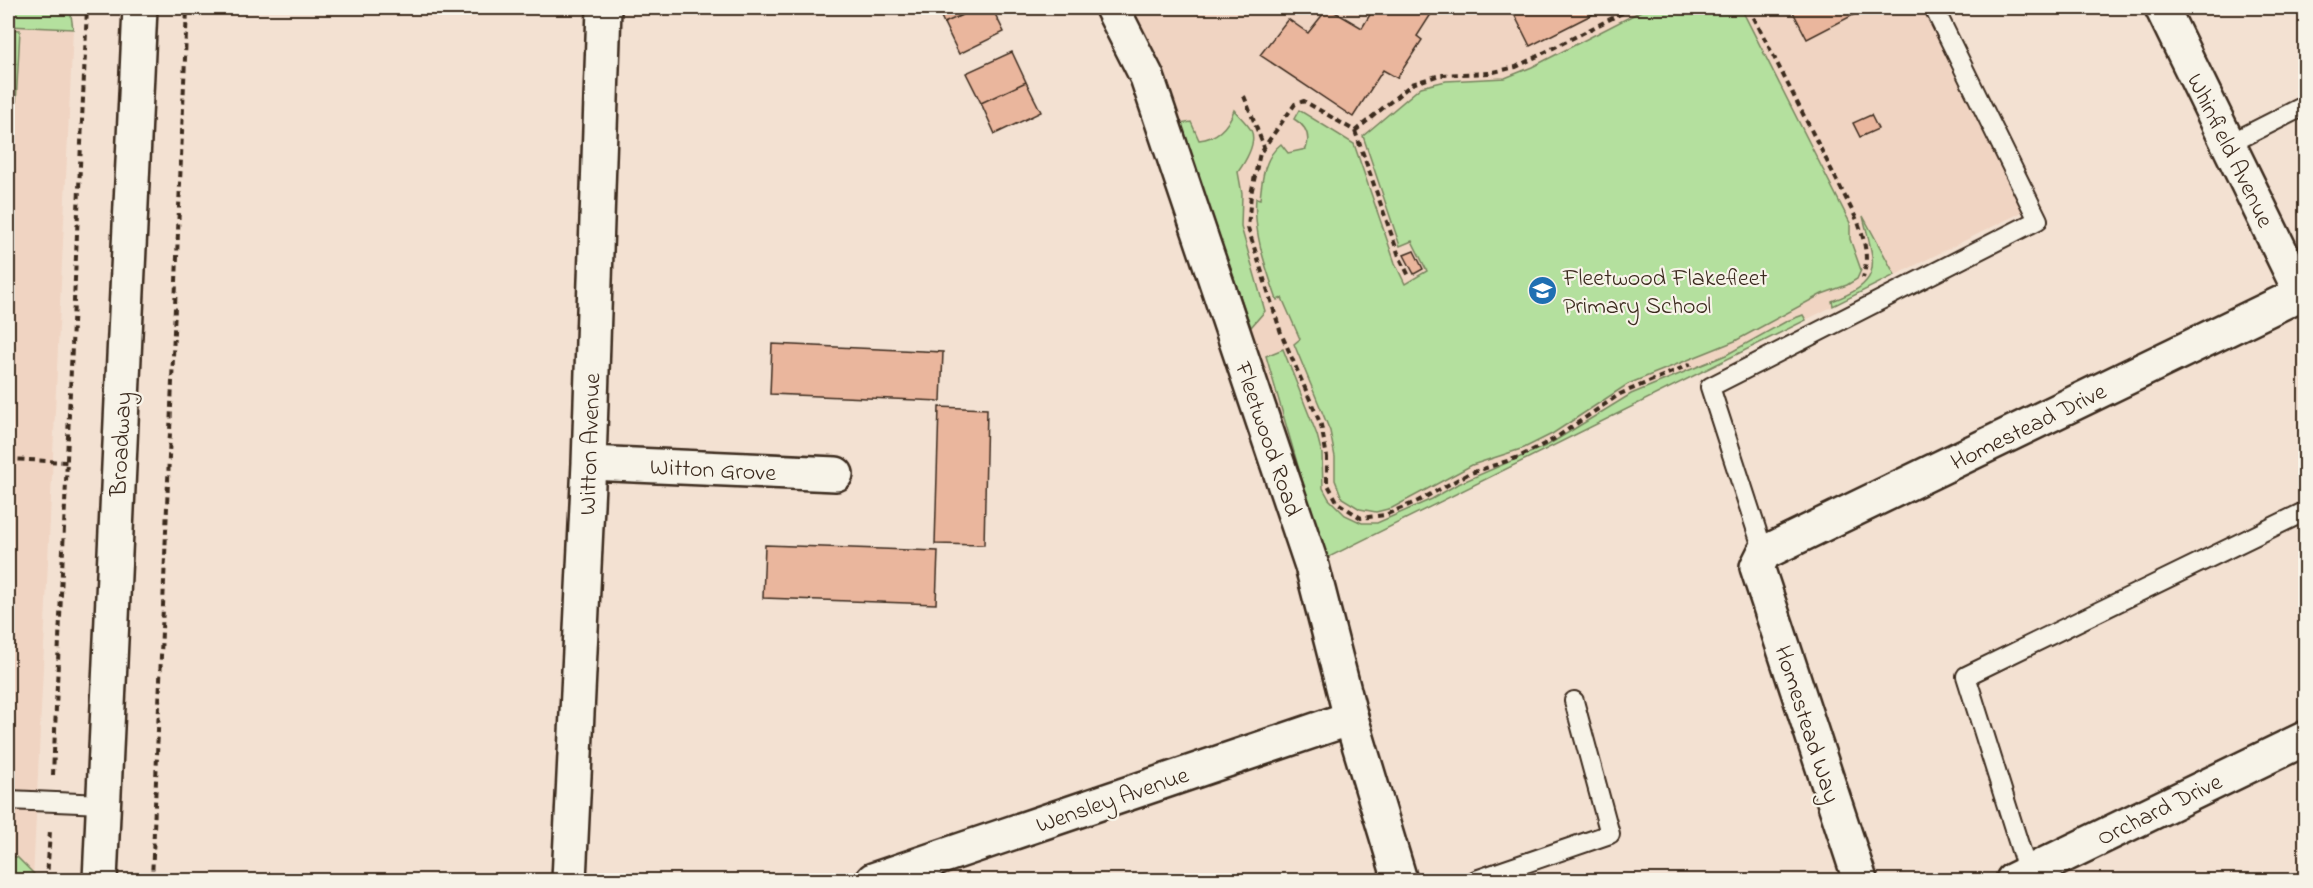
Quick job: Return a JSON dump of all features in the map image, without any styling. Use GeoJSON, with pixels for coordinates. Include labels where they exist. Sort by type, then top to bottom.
{"type":"FeatureCollection","features":[{"type":"Feature","properties":{"kind":"street","name":"Broadway"},"geometry":{"type":"LineString","coordinates":[[100,880],[140,8]]}},
{"type":"Feature","properties":{"kind":"street","name":"Witton Avenue"},"geometry":{"type":"LineString","coordinates":[[569,880],[589,463],[604,8]]}},
{"type":"Feature","properties":{"kind":"street","name":"Fleetwood Road"},"geometry":{"type":"LineString","coordinates":[[1112,8],[1147,77],[1312,566],[1351,718],[1400,880]]}},
{"type":"Feature","properties":{"kind":"street","name":"Whinfield Avenue"},"geometry":{"type":"LineString","coordinates":[[2162,8],[2303,292]]}},
{"type":"Feature","properties":{"kind":"street","name":"Homestead Drive"},"geometry":{"type":"LineString","coordinates":[[1761,560],[2303,292]]}},
{"type":"Feature","properties":{"kind":"street","name":"Witton Grove"},"geometry":{"type":"LineString","coordinates":[[589,463],[836,474]]}},
{"type":"Feature","properties":{"kind":"street","name":"Homestead Way"},"geometry":{"type":"LineString","coordinates":[[1761,560],[1860,880]]}},
{"type":"Feature","properties":{"kind":"street","name":"Wensley Avenue"},"geometry":{"type":"LineString","coordinates":[[873,880],[1351,718]]}},
{"type":"Feature","properties":{"kind":"street","name":"Orchard Drive"},"geometry":{"type":"LineString","coordinates":[[2021,877],[2306,738]]}},
{"type":"Feature","properties":{"kind":"lane"},"geometry":{"type":"LineString","coordinates":[[1761,560],[1710,387],[2038,220],[1935,8]]}},
{"type":"Feature","properties":{"kind":"lane"},"geometry":{"type":"LineString","coordinates":[[2229,144],[2306,105]]}},
{"type":"Feature","properties":{"kind":"lane"},"geometry":{"type":"LineString","coordinates":[[2021,877],[1966,676],[2306,511]]}},
{"type":"Feature","properties":{"kind":"lane"},"geometry":{"type":"LineString","coordinates":[[1476,880],[1610,834],[1575,701]]}},
{"type":"Feature","properties":{"kind":"lane"},"geometry":{"type":"LineString","coordinates":[[8,800],[103,804]]}},
{"type":"Feature","properties":{"kind":"path"},"geometry":{"type":"LineString","coordinates":[[47,880],[87,8]]}},
{"type":"Feature","properties":{"kind":"path"},"geometry":{"type":"LineString","coordinates":[[152,880],[187,8]]}},
{"type":"Feature","properties":{"kind":"path"},"geometry":{"type":"LineString","coordinates":[[1355,131],[1412,84],[1440,75],[1489,73],[1516,67],[1632,8]]}},
{"type":"Feature","properties":{"kind":"path"},"geometry":{"type":"LineString","coordinates":[[1749,8],[1858,222],[1865,242],[1868,263],[1863,279],[1857,284]]}},
{"type":"Feature","properties":{"kind":"path"},"geometry":{"type":"LineString","coordinates":[[1244,96],[1264,148]]}},
{"type":"Feature","properties":{"kind":"path"},"geometry":{"type":"LineString","coordinates":[[1409,276],[1399,256],[1355,131],[1304,102],[1295,104],[1260,153],[1251,194],[1248,228],[1281,333],[1322,425],[1327,457],[1327,483],[1338,503],[1361,518],[1385,515],[1418,501],[1468,474],[1519,457],[1554,439],[1620,394],[1692,364]]}},
{"type":"Feature","properties":{"kind":"path"},"geometry":{"type":"LineString","coordinates":[[8,459],[67,462]]}},
{"type":"Feature","properties":{"kind":"shaded area","name":"Fleetwood Flakefleet Primary School"},"geometry":{"type":"Polygon","coordinates":[[[1112,8],[1924,8],[2024,211],[1312,566],[1112,8]]]}},
{"type":"Feature","properties":{"kind":"shaded area"},"geometry":{"type":"Polygon","coordinates":[[[8,26],[73,29],[33,880],[8,880],[8,26]]]}},
{"type":"Feature","properties":{"kind":"green space"},"geometry":{"type":"Polygon","coordinates":[[[8,8],[70,8],[73,29],[8,26],[8,8]]]}},
{"type":"Feature","properties":{"kind":"green space"},"geometry":{"type":"Polygon","coordinates":[[[1647,8],[1741,8],[1850,223],[1850,239],[1861,270],[1857,279],[1822,294],[1735,341],[1628,384],[1552,434],[1524,448],[1472,465],[1392,508],[1376,512],[1360,509],[1342,498],[1335,480],[1335,457],[1330,431],[1294,344],[1300,339],[1282,298],[1277,300],[1261,250],[1256,224],[1256,198],[1260,199],[1263,176],[1271,155],[1281,144],[1288,153],[1306,149],[1308,139],[1306,131],[1294,119],[1299,110],[1354,144],[1395,263],[1405,284],[1427,271],[1412,241],[1400,246],[1363,136],[1421,87],[1446,81],[1505,78],[1532,67],[1647,8]]]}},
{"type":"Feature","properties":{"kind":"green space"},"geometry":{"type":"Polygon","coordinates":[[[8,29],[20,30],[8,254],[8,29]]]}},
{"type":"Feature","properties":{"kind":"green space"},"geometry":{"type":"Polygon","coordinates":[[[1234,110],[1249,127],[1252,135],[1249,152],[1238,172],[1242,194],[1241,227],[1265,311],[1251,327],[1180,124],[1191,122],[1199,140],[1206,139],[1221,131],[1229,122],[1234,110]]]}},
{"type":"Feature","properties":{"kind":"green space"},"geometry":{"type":"Polygon","coordinates":[[[1863,216],[1895,275],[1833,306],[1832,301],[1861,286],[1872,269],[1863,216]]]}},
{"type":"Feature","properties":{"kind":"green space"},"geometry":{"type":"Polygon","coordinates":[[[1803,315],[1806,320],[1325,559],[1266,356],[1283,349],[1317,435],[1322,454],[1323,488],[1329,499],[1345,515],[1362,523],[1377,523],[1548,445],[1631,394],[1726,355],[1787,321],[1803,315]]]}},
{"type":"Feature","properties":{"kind":"green space"},"geometry":{"type":"Polygon","coordinates":[[[8,856],[17,857],[34,874],[33,880],[8,880],[8,856]]]}},
{"type":"Feature","properties":{"kind":"building"},"geometry":{"type":"Polygon","coordinates":[[[937,8],[978,8],[944,23],[937,8]]]}},
{"type":"Feature","properties":{"kind":"building"},"geometry":{"type":"Polygon","coordinates":[[[978,8],[992,8],[1004,32],[959,54],[944,23],[978,8]]]}},
{"type":"Feature","properties":{"kind":"building"},"geometry":{"type":"Polygon","coordinates":[[[1328,8],[1362,28],[1374,8],[1435,8],[1417,36],[1422,40],[1397,78],[1383,70],[1353,117],[1260,55],[1288,19],[1308,33],[1328,8]]]}},
{"type":"Feature","properties":{"kind":"building"},"geometry":{"type":"Polygon","coordinates":[[[1511,8],[1605,8],[1530,46],[1511,8]]]}},
{"type":"Feature","properties":{"kind":"building"},"geometry":{"type":"Polygon","coordinates":[[[1791,8],[1862,8],[1863,10],[1807,39],[1791,8]]]}},
{"type":"Feature","properties":{"kind":"building"},"geometry":{"type":"Polygon","coordinates":[[[1012,52],[1026,82],[981,103],[966,73],[1012,52]]]}},
{"type":"Feature","properties":{"kind":"building"},"geometry":{"type":"Polygon","coordinates":[[[1026,82],[1041,112],[995,134],[981,103],[1026,82]]]}},
{"type":"Feature","properties":{"kind":"building"},"geometry":{"type":"Polygon","coordinates":[[[1871,115],[1878,129],[1860,137],[1853,123],[1871,115]]]}},
{"type":"Feature","properties":{"kind":"building"},"geometry":{"type":"Polygon","coordinates":[[[1414,251],[1423,269],[1414,274],[1404,255],[1414,251]]]}},
{"type":"Feature","properties":{"kind":"building"},"geometry":{"type":"Polygon","coordinates":[[[772,344],[943,352],[941,401],[770,394],[772,344]]]}},
{"type":"Feature","properties":{"kind":"building"},"geometry":{"type":"Polygon","coordinates":[[[939,407],[987,409],[984,545],[935,544],[939,407]]]}},
{"type":"Feature","properties":{"kind":"building"},"geometry":{"type":"Polygon","coordinates":[[[765,545],[938,551],[936,604],[763,598],[765,545]]]}},
{"type":"Feature","properties":{"kind":"place","name":"Fleetwood Flakefleet Primary School"},"geometry":{"type":"Point","coordinates":[1542,291]}}]}
